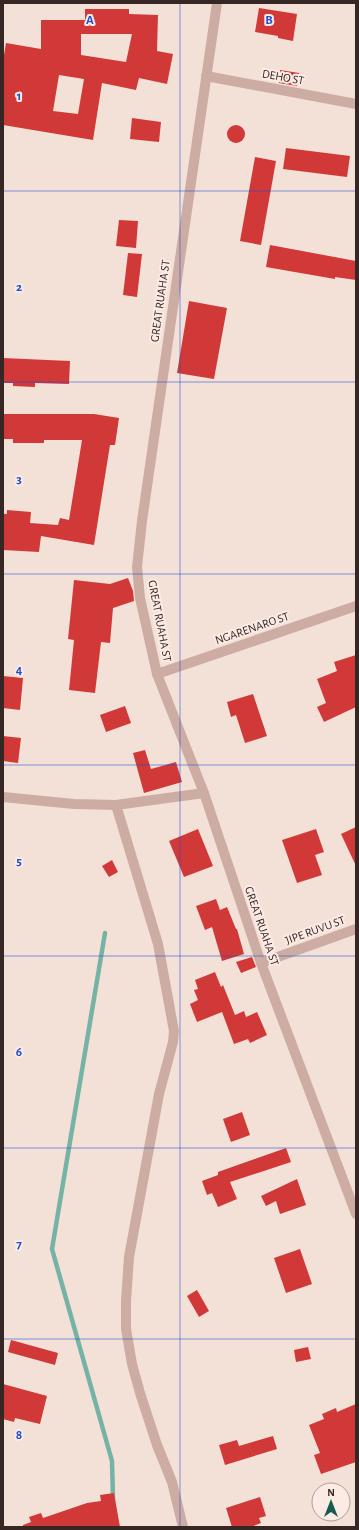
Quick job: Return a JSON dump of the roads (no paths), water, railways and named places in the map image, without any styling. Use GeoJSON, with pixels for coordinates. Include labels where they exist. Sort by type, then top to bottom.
{"type":"FeatureCollection","features":[{"type":"Feature","properties":{"kind":"street","name":"GREAT RUAHA ST"},"geometry":{"type":"LineString","coordinates":[[216,3],[142,521],[137,567],[140,598],[157,674],[204,793],[261,963],[356,1214]]}},
{"type":"Feature","properties":{"kind":"street","name":"DEHO ST"},"geometry":{"type":"LineString","coordinates":[[206,76],[356,104]]}},
{"type":"Feature","properties":{"kind":"street","name":"NGARENARO ST"},"geometry":{"type":"LineString","coordinates":[[157,674],[356,606]]}},
{"type":"Feature","properties":{"kind":"street"},"geometry":{"type":"LineString","coordinates":[[3,797],[74,804],[116,805],[204,793]]}},
{"type":"Feature","properties":{"kind":"street"},"geometry":{"type":"LineString","coordinates":[[116,805],[158,944],[174,1031],[173,1042],[159,1094],[129,1257],[126,1329],[132,1364],[140,1392],[157,1445],[172,1482],[183,1527]]}},
{"type":"Feature","properties":{"kind":"street","name":"JIPE RUVU ST"},"geometry":{"type":"LineString","coordinates":[[261,963],[356,929]]}},
{"type":"Feature","properties":{"kind":"waterway"},"geometry":{"type":"LineString","coordinates":[[105,933],[52,1249],[112,1461],[113,1499]]}}]}
